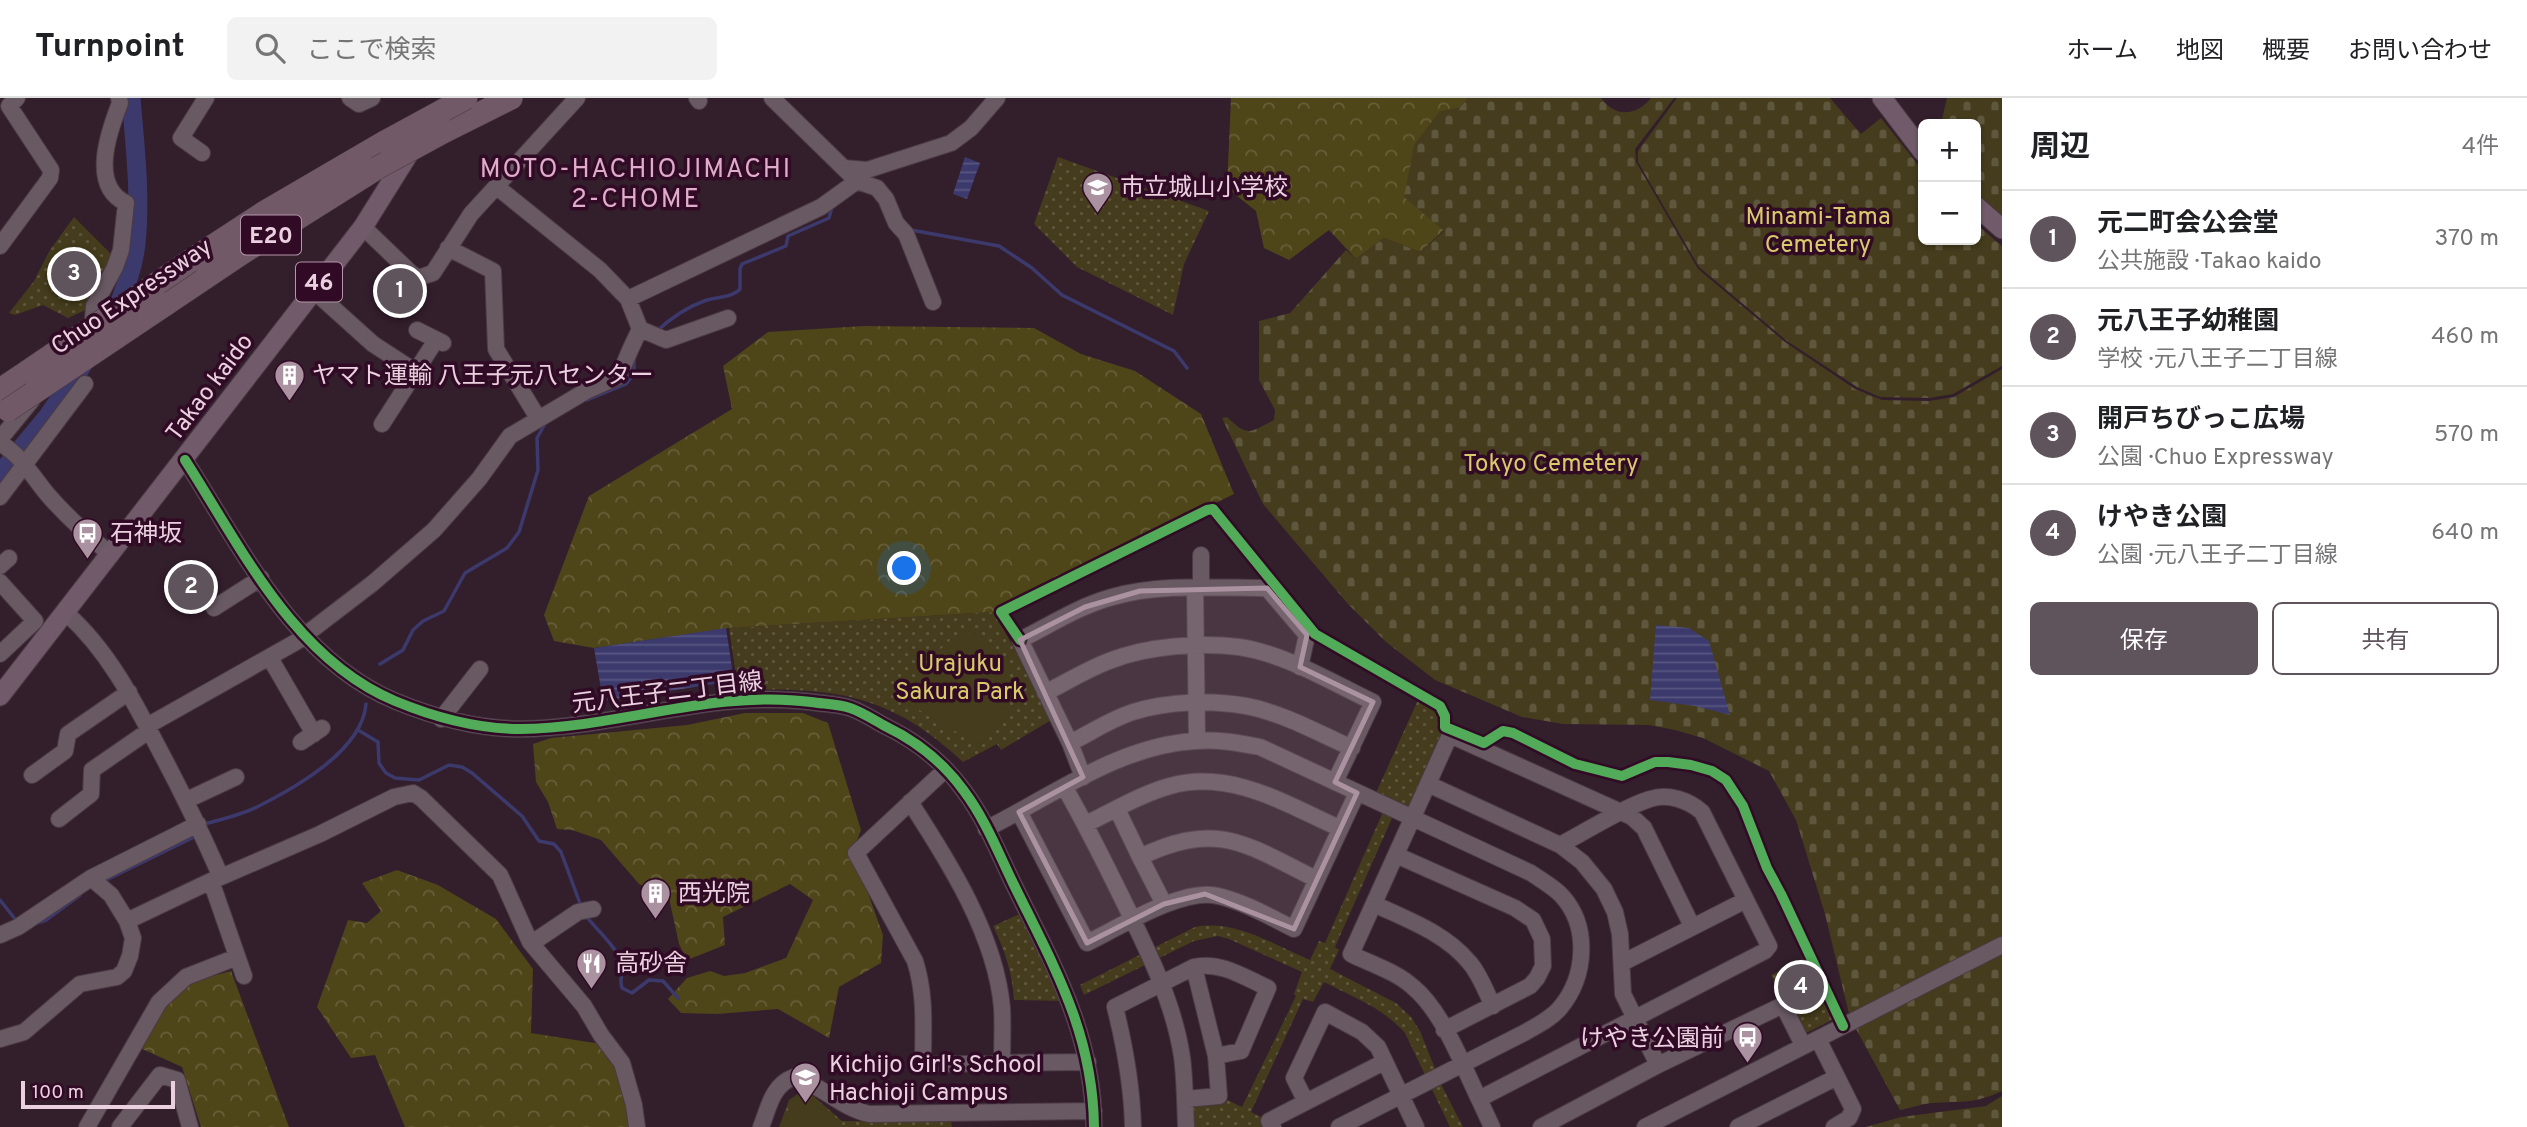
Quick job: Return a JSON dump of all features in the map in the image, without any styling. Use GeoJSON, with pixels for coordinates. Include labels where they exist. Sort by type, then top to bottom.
{"type":"FeatureCollection","features":[{"type":"Feature","properties":{"kind":"highway","name":"Chuo Expressway"},"geometry":{"type":"LineString","coordinates":[[3,405],[27,372],[190,261],[265,212],[466,98]]}},
{"type":"Feature","properties":{"kind":"highway","name":"Chuo Expressway"},"geometry":{"type":"LineString","coordinates":[[3,405],[377,168],[511,98]]}},
{"type":"Feature","properties":{"kind":"main road","name":"Takao kaido"},"geometry":{"type":"LineString","coordinates":[[0,696],[363,227],[442,98]]}},
{"type":"Feature","properties":{"kind":"main road"},"geometry":{"type":"LineString","coordinates":[[1882,98],[1918,145]]}},
{"type":"Feature","properties":{"kind":"main road"},"geometry":{"type":"LineString","coordinates":[[1981,210],[2002,229]]}},
{"type":"Feature","properties":{"kind":"street"},"geometry":{"type":"LineString","coordinates":[[0,246],[50,178],[51,170],[9,106],[17,98]]}},
{"type":"Feature","properties":{"kind":"street"},"geometry":{"type":"LineString","coordinates":[[111,555],[60,509],[22,461],[1,442],[58,365],[84,345],[92,334],[94,306],[121,250],[126,203],[117,199],[105,177],[106,138],[120,103],[119,98]]}},
{"type":"Feature","properties":{"kind":"street"},"geometry":{"type":"LineString","coordinates":[[202,153],[181,138],[206,98]]}},
{"type":"Feature","properties":{"kind":"street"},"geometry":{"type":"LineString","coordinates":[[351,98],[359,104],[372,98]]}},
{"type":"Feature","properties":{"kind":"street"},"geometry":{"type":"LineString","coordinates":[[363,227],[418,278],[433,274],[471,214],[577,98]]}},
{"type":"Feature","properties":{"kind":"street"},"geometry":{"type":"LineString","coordinates":[[772,98],[844,169],[858,181],[877,188],[886,199],[896,223],[906,234],[933,302]]}},
{"type":"Feature","properties":{"kind":"street"},"geometry":{"type":"LineString","coordinates":[[844,169],[867,170],[951,143],[971,128],[997,98]]}},
{"type":"Feature","properties":{"kind":"street"},"geometry":{"type":"LineString","coordinates":[[628,299],[821,208],[858,181]]}},
{"type":"Feature","properties":{"kind":"street"},"geometry":{"type":"LineString","coordinates":[[496,187],[579,253],[628,299],[648,333],[666,340],[728,318]]}},
{"type":"Feature","properties":{"kind":"street"},"geometry":{"type":"LineString","coordinates":[[448,248],[493,271],[496,348],[538,418]]}},
{"type":"Feature","properties":{"kind":"street"},"geometry":{"type":"LineString","coordinates":[[313,290],[373,344],[416,372]]}},
{"type":"Feature","properties":{"kind":"street"},"geometry":{"type":"LineString","coordinates":[[382,424],[416,372],[441,342],[417,330]]}},
{"type":"Feature","properties":{"kind":"street"},"geometry":{"type":"LineString","coordinates":[[59,819],[91,793],[92,769],[149,728],[271,658],[406,556],[479,479],[510,436],[586,391],[620,376],[628,348],[648,333]]}},
{"type":"Feature","properties":{"kind":"street"},"geometry":{"type":"LineString","coordinates":[[0,498],[22,461],[85,384]]}},
{"type":"Feature","properties":{"kind":"street","name":"元八王子二丁目線"},"geometry":{"type":"LineString","coordinates":[[185,460],[280,608],[303,634],[328,658],[374,690],[441,719],[509,728],[565,726],[732,701],[788,699],[849,708],[903,734],[934,758],[964,791],[1054,964],[1079,1024],[1088,1062],[1094,1119]]}},
{"type":"Feature","properties":{"kind":"street"},"geometry":{"type":"LineString","coordinates":[[1197,740],[1196,646],[1201,555]]}},
{"type":"Feature","properties":{"kind":"street"},"geometry":{"type":"LineString","coordinates":[[214,608],[261,578]]}},
{"type":"Feature","properties":{"kind":"street"},"geometry":{"type":"LineString","coordinates":[[0,582],[35,621],[0,654]]}},
{"type":"Feature","properties":{"kind":"street"},"geometry":{"type":"LineString","coordinates":[[1083,777],[1070,743],[1020,640],[1085,607],[1140,591],[1267,588],[1307,635],[1300,667]]}},
{"type":"Feature","properties":{"kind":"street"},"geometry":{"type":"LineString","coordinates":[[66,613],[83,628],[129,692],[187,800],[216,879],[244,976]]}},
{"type":"Feature","properties":{"kind":"street"},"geometry":{"type":"LineString","coordinates":[[1045,693],[1112,660],[1142,651],[1196,646],[1239,647],[1300,667],[1373,702],[1335,782]]}},
{"type":"Feature","properties":{"kind":"street"},"geometry":{"type":"LineString","coordinates":[[271,658],[291,704],[312,735]]}},
{"type":"Feature","properties":{"kind":"street"},"geometry":{"type":"LineString","coordinates":[[441,719],[480,669]]}},
{"type":"Feature","properties":{"kind":"street"},"geometry":{"type":"LineString","coordinates":[[32,775],[65,751],[68,734],[129,692]]}},
{"type":"Feature","properties":{"kind":"street"},"geometry":{"type":"LineString","coordinates":[[1070,743],[1132,713],[1167,704],[1196,703],[1247,706],[1286,719],[1352,748]]}},
{"type":"Feature","properties":{"kind":"street"},"geometry":{"type":"LineString","coordinates":[[1492,1127],[1429,1004],[1412,985],[1351,954],[1450,735],[1632,817],[1644,828],[1692,926]]}},
{"type":"Feature","properties":{"kind":"street"},"geometry":{"type":"LineString","coordinates":[[986,829],[1083,777],[1143,750],[1197,740],[1231,742],[1260,747],[1531,873],[1562,896],[1579,927],[1581,957],[1577,975],[1560,1008],[1524,1033],[1339,1127]]}},
{"type":"Feature","properties":{"kind":"street"},"geometry":{"type":"LineString","coordinates":[[946,770],[856,853],[915,961],[923,998],[923,1063],[1088,1062]]}},
{"type":"Feature","properties":{"kind":"street"},"geometry":{"type":"LineString","coordinates":[[187,800],[236,777]]}},
{"type":"Feature","properties":{"kind":"street"},"geometry":{"type":"LineString","coordinates":[[1086,824],[1170,786],[1188,782],[1216,782],[1265,794],[1339,828]]}},
{"type":"Feature","properties":{"kind":"street"},"geometry":{"type":"LineString","coordinates":[[1428,784],[1560,845],[1582,862],[1604,889],[1615,912],[1620,934],[1623,994],[1658,1065]]}},
{"type":"Feature","properties":{"kind":"street"},"geometry":{"type":"LineString","coordinates":[[1065,788],[1086,824],[1161,984],[1182,1056],[1186,1127]]}},
{"type":"Feature","properties":{"kind":"street"},"geometry":{"type":"LineString","coordinates":[[127,921],[320,834],[394,797],[413,793],[459,833],[500,875],[521,926],[532,943],[584,1006],[622,1063],[637,1127]]}},
{"type":"Feature","properties":{"kind":"street"},"geometry":{"type":"LineString","coordinates":[[1019,812],[1087,943],[1164,904],[1205,894],[1219,896],[1294,929],[1357,793]]}},
{"type":"Feature","properties":{"kind":"street"},"geometry":{"type":"LineString","coordinates":[[1479,1099],[1765,951],[1769,946],[1702,812],[1692,804],[1670,797],[1651,798],[1560,845]]}},
{"type":"Feature","properties":{"kind":"street"},"geometry":{"type":"LineString","coordinates":[[910,802],[941,850],[990,953],[1002,1008],[1002,1063]]}},
{"type":"Feature","properties":{"kind":"street"},"geometry":{"type":"LineString","coordinates":[[1117,809],[1164,904]]}},
{"type":"Feature","properties":{"kind":"street"},"geometry":{"type":"LineString","coordinates":[[0,935],[198,824]]}},
{"type":"Feature","properties":{"kind":"street"},"geometry":{"type":"LineString","coordinates":[[1140,856],[1164,845],[1190,838],[1217,838],[1253,848],[1316,879]]}},
{"type":"Feature","properties":{"kind":"street"},"geometry":{"type":"LineString","coordinates":[[1396,855],[1515,908],[1533,920],[1537,927],[1544,954],[1543,967],[1530,986],[1444,1030]]}},
{"type":"Feature","properties":{"kind":"street"},"geometry":{"type":"LineString","coordinates":[[0,1038],[24,1032],[80,984],[117,977],[124,971],[133,938],[127,921],[111,895],[96,882]]}},
{"type":"Feature","properties":{"kind":"street"},"geometry":{"type":"LineString","coordinates":[[1622,963],[1745,900]]}},
{"type":"Feature","properties":{"kind":"street"},"geometry":{"type":"LineString","coordinates":[[1374,904],[1438,935],[1458,951],[1471,963],[1493,1006]]}},
{"type":"Feature","properties":{"kind":"street"},"geometry":{"type":"LineString","coordinates":[[532,943],[587,910]]}},
{"type":"Feature","properties":{"kind":"street"},"geometry":{"type":"LineString","coordinates":[[1645,1127],[2002,945]]}},
{"type":"Feature","properties":{"kind":"street"},"geometry":{"type":"LineString","coordinates":[[87,1127],[159,1002],[186,977],[237,957]]}},
{"type":"Feature","properties":{"kind":"street"},"geometry":{"type":"LineString","coordinates":[[1133,1127],[1126,1051],[1115,1007],[1194,967],[1206,964],[1220,966],[1268,988],[1241,1051],[1216,1056]]}},
{"type":"Feature","properties":{"kind":"street"},"geometry":{"type":"LineString","coordinates":[[1185,1099],[1219,1096],[1216,1056],[1194,967]]}},
{"type":"Feature","properties":{"kind":"street"},"geometry":{"type":"LineString","coordinates":[[1541,1127],[1658,1065],[1783,1005],[1837,1077],[1853,1109],[1849,1118],[1834,1127]]}},
{"type":"Feature","properties":{"kind":"street"},"geometry":{"type":"LineString","coordinates":[[1306,1102],[1294,1078],[1325,1012],[1362,1032],[1378,1047],[1416,1127]]}},
{"type":"Feature","properties":{"kind":"street"},"geometry":{"type":"LineString","coordinates":[[1273,1127],[1269,1121],[1384,1062]]}},
{"type":"Feature","properties":{"kind":"street"},"geometry":{"type":"LineString","coordinates":[[120,1127],[160,1075],[177,1080],[190,1127]]}},
{"type":"Feature","properties":{"kind":"street"},"geometry":{"type":"LineString","coordinates":[[761,1127],[777,1087],[783,1081],[794,1077],[820,1088],[853,1111],[869,1114],[1094,1119]]}},
{"type":"Feature","properties":{"kind":"street"},"geometry":{"type":"LineString","coordinates":[[1738,1127],[1837,1077]]}},
{"type":"Feature","properties":{"kind":"highlighted area"},"geometry":{"type":"Polygon","coordinates":[[[1267,588],[1307,635],[1300,667],[1373,702],[1335,782],[1357,793],[1294,929],[1205,894],[1164,904],[1087,943],[1019,812],[1083,777],[1020,640],[1085,607],[1140,591],[1267,588]]]}},
{"type":"Feature","properties":{"kind":"green space"},"geometry":{"type":"Polygon","coordinates":[[[1231,98],[1469,98],[1459,108],[1439,112],[1444,230],[1420,252],[1384,238],[1356,259],[1329,230],[1289,260],[1264,248],[1256,211],[1227,188],[1231,98]]]}},
{"type":"Feature","properties":{"kind":"green space","name":"Tokyo Cemetery"},"geometry":{"type":"Polygon","coordinates":[[[1469,98],[1601,98],[1613,109],[1626,112],[1639,108],[1651,98],[1674,98],[1635,149],[1636,162],[1698,269],[1785,342],[1855,389],[1882,400],[1929,401],[1954,397],[2002,369],[2002,1091],[1975,1100],[1928,1104],[1900,1110],[1850,1018],[1825,914],[1796,820],[1769,771],[1703,738],[1675,730],[1649,725],[1563,724],[1522,717],[1435,680],[1386,642],[1348,604],[1263,504],[1222,418],[1227,417],[1240,428],[1249,431],[1274,420],[1275,410],[1259,380],[1259,321],[1290,313],[1346,250],[1356,259],[1384,238],[1420,252],[1444,231],[1404,197],[1414,145],[1439,112],[1459,108],[1469,98]]]}},
{"type":"Feature","properties":{"kind":"green space","name":"Minami-Tama Cemetery"},"geometry":{"type":"Polygon","coordinates":[[[1677,98],[1830,98],[1861,134],[1881,118],[1918,165],[1918,245],[1981,245],[1981,228],[2002,246],[2002,366],[1953,394],[1929,398],[1880,397],[1857,387],[1787,341],[1699,267],[1638,162],[1638,151],[1677,98]]]}},
{"type":"Feature","properties":{"kind":"green space"},"geometry":{"type":"Polygon","coordinates":[[[1947,98],[2002,98],[2002,216],[1981,197],[1981,119],[1942,119],[1947,98]]]}},
{"type":"Feature","properties":{"kind":"green space"},"geometry":{"type":"Polygon","coordinates":[[[1058,157],[1209,211],[1184,264],[1173,315],[1077,267],[1034,224],[1058,157]]]}},
{"type":"Feature","properties":{"kind":"green space"},"geometry":{"type":"Polygon","coordinates":[[[74,217],[117,260],[94,306],[68,318],[43,305],[15,315],[9,313],[34,281],[50,250],[74,217]]]}},
{"type":"Feature","properties":{"kind":"green space"},"geometry":{"type":"Polygon","coordinates":[[[864,326],[1034,328],[1081,354],[1135,371],[1201,414],[1234,494],[994,612],[729,628],[594,648],[554,641],[544,615],[589,496],[732,409],[723,366],[768,332],[864,326]]]}},
{"type":"Feature","properties":{"kind":"green space","name":"Urajuku Sakura Park"},"geometry":{"type":"Polygon","coordinates":[[[994,612],[1053,719],[1001,750],[997,744],[963,762],[937,739],[911,722],[859,699],[803,690],[738,690],[729,628],[994,612]]]}},
{"type":"Feature","properties":{"kind":"green space"},"geometry":{"type":"Polygon","coordinates":[[[964,631],[992,644],[1001,656],[1009,684],[1005,714],[991,735],[977,744],[914,707],[909,699],[922,671],[948,642],[964,631]]]}},
{"type":"Feature","properties":{"kind":"green space"},"geometry":{"type":"Polygon","coordinates":[[[1418,700],[1440,711],[1440,726],[1446,729],[1410,805],[1404,808],[1375,795],[1418,700]]]}},
{"type":"Feature","properties":{"kind":"green space"},"geometry":{"type":"Polygon","coordinates":[[[745,713],[803,713],[828,723],[861,830],[853,851],[883,935],[881,963],[839,987],[829,1038],[778,1009],[717,1014],[681,1013],[668,999],[687,978],[710,971],[724,976],[745,973],[786,958],[813,900],[790,884],[723,917],[725,945],[687,960],[679,944],[669,898],[639,884],[601,840],[572,830],[557,829],[548,802],[536,782],[533,744],[551,738],[687,725],[745,713]]]}},
{"type":"Feature","properties":{"kind":"green space"},"geometry":{"type":"Polygon","coordinates":[[[1383,812],[1393,816],[1335,947],[1339,950],[1330,969],[1396,1003],[1411,1017],[1420,1031],[1442,1086],[1463,1127],[1450,1127],[1405,1033],[1377,1010],[1324,982],[1313,1002],[1303,999],[1251,1112],[1269,1121],[1273,1127],[1193,1127],[1192,1098],[1219,1096],[1242,1107],[1296,996],[1294,994],[1302,972],[1218,936],[1194,941],[1084,995],[1080,985],[1195,927],[1239,930],[1310,960],[1319,941],[1325,943],[1383,812]]]}},
{"type":"Feature","properties":{"kind":"green space"},"geometry":{"type":"Polygon","coordinates":[[[397,870],[438,885],[496,919],[533,969],[531,1033],[601,1044],[614,1062],[632,1127],[405,1127],[375,1055],[351,1058],[317,1007],[348,920],[367,923],[381,911],[362,883],[397,870]]]}},
{"type":"Feature","properties":{"kind":"green space"},"geometry":{"type":"Polygon","coordinates":[[[1022,913],[1062,1001],[1014,1000],[1007,962],[993,926],[1022,913]]]}},
{"type":"Feature","properties":{"kind":"green space"},"geometry":{"type":"Polygon","coordinates":[[[1810,955],[1838,1017],[1798,1037],[1784,999],[1771,975],[1810,955]]]}},
{"type":"Feature","properties":{"kind":"green space"},"geometry":{"type":"Polygon","coordinates":[[[231,971],[289,1127],[201,1127],[182,1067],[140,1048],[165,1004],[190,982],[231,971]]]}},
{"type":"Feature","properties":{"kind":"green space"},"geometry":{"type":"Polygon","coordinates":[[[802,1091],[810,1093],[842,1121],[951,1122],[952,1127],[779,1127],[789,1100],[802,1091]]]}},
{"type":"Feature","properties":{"kind":"green space"},"geometry":{"type":"Polygon","coordinates":[[[803,1094],[839,1123],[837,1127],[781,1127],[793,1098],[803,1094]]]}},
{"type":"Feature","properties":{"kind":"green space"},"geometry":{"type":"Polygon","coordinates":[[[2002,1096],[2002,1127],[1866,1127],[1901,1117],[1986,1106],[2002,1096]]]}},
{"type":"Feature","properties":{"kind":"shaded area"},"geometry":{"type":"Polygon","coordinates":[[[965,157],[980,163],[967,199],[953,194],[965,157]]]}},
{"type":"Feature","properties":{"kind":"shaded area"},"geometry":{"type":"Polygon","coordinates":[[[1656,625],[1689,628],[1709,641],[1730,715],[1695,706],[1650,700],[1656,625]]]}},
{"type":"Feature","properties":{"kind":"shaded area"},"geometry":{"type":"Polygon","coordinates":[[[726,628],[734,681],[603,701],[594,648],[726,628]]]}},
{"type":"Feature","properties":{"kind":"waterway"},"geometry":{"type":"LineString","coordinates":[[114,317],[130,272],[136,244],[138,189],[131,98]]}},
{"type":"Feature","properties":{"kind":"waterway"},"geometry":{"type":"LineString","coordinates":[[657,331],[673,317],[691,307],[737,292],[740,289],[742,264],[786,246],[788,236],[829,218],[832,207]]}},
{"type":"Feature","properties":{"kind":"waterway"},"geometry":{"type":"LineString","coordinates":[[911,230],[999,246],[1032,268],[1062,295],[1174,351],[1187,368]]}},
{"type":"Feature","properties":{"kind":"waterway"},"geometry":{"type":"LineString","coordinates":[[587,400],[626,384],[634,374],[634,356]]}},
{"type":"Feature","properties":{"kind":"waterway"},"geometry":{"type":"LineString","coordinates":[[0,474],[48,416],[86,360]]}},
{"type":"Feature","properties":{"kind":"waterway"},"geometry":{"type":"LineString","coordinates":[[380,664],[403,650],[413,630],[423,621],[444,611],[465,573],[507,548],[519,532],[538,470],[537,438],[546,422]]}},
{"type":"Feature","properties":{"kind":"waterway"},"geometry":{"type":"LineString","coordinates":[[205,824],[257,807],[290,790],[324,766],[353,737],[362,721],[366,704]]}},
{"type":"Feature","properties":{"kind":"waterway"},"geometry":{"type":"LineString","coordinates":[[358,730],[378,742],[379,763],[386,773],[395,778],[419,780],[449,765],[462,767],[472,773],[522,816],[539,841],[554,844],[561,852],[581,906]]}},
{"type":"Feature","properties":{"kind":"waterway"},"geometry":{"type":"LineString","coordinates":[[102,882],[194,837]]}},
{"type":"Feature","properties":{"kind":"waterway"},"geometry":{"type":"LineString","coordinates":[[37,923],[46,920],[80,895]]}},
{"type":"Feature","properties":{"kind":"waterway"},"geometry":{"type":"LineString","coordinates":[[0,900],[15,919],[19,920]]}},
{"type":"Feature","properties":{"kind":"waterway"},"geometry":{"type":"LineString","coordinates":[[586,916],[621,960],[622,988],[632,993],[649,980],[663,981],[678,998]]}},
{"type":"Feature","properties":{"kind":"cycle path"},"geometry":{"type":"LineString","coordinates":[[185,460],[249,563],[299,629],[327,658],[359,682],[410,707],[473,725],[521,729],[594,723],[702,705],[775,699],[841,706],[854,710],[918,746],[948,771],[978,813],[1056,971],[1087,1060],[1094,1127]]}},
{"type":"Feature","properties":{"kind":"cycle path"},"geometry":{"type":"LineString","coordinates":[[1020,640],[1001,612],[1213,509],[1315,634],[1440,706],[1445,716],[1445,727],[1484,743],[1503,731],[1513,733],[1575,764],[1622,776],[1655,762],[1668,762],[1712,771],[1726,780],[1743,806],[1767,868],[1843,1026]]}},
{"type":"Feature","properties":{"kind":"place","name":"市立城山小学校"},"geometry":{"type":"Point","coordinates":[1097,214]}},
{"type":"Feature","properties":{"kind":"place","name":"開戸ちびっこ広場"},"geometry":{"type":"Point","coordinates":[74,274]}},
{"type":"Feature","properties":{"kind":"place","name":"元二町会公会堂"},"geometry":{"type":"Point","coordinates":[400,291]}},
{"type":"Feature","properties":{"kind":"place","name":"ヤマト運輸 八王子元八センター"},"geometry":{"type":"Point","coordinates":[289,402]}},
{"type":"Feature","properties":{"kind":"place","name":"石神坂"},"geometry":{"type":"Point","coordinates":[87,560]}},
{"type":"Feature","properties":{"kind":"place","name":"元八王子幼稚園"},"geometry":{"type":"Point","coordinates":[191,587]}},
{"type":"Feature","properties":{"kind":"place","name":"西光院"},"geometry":{"type":"Point","coordinates":[655,920]}},
{"type":"Feature","properties":{"kind":"place","name":"けやき公園"},"geometry":{"type":"Point","coordinates":[1801,987]}},
{"type":"Feature","properties":{"kind":"place","name":"高砂舎"},"geometry":{"type":"Point","coordinates":[592,990]}},
{"type":"Feature","properties":{"kind":"place","name":"けやき公園前"},"geometry":{"type":"Point","coordinates":[1747,1065]}},
{"type":"Feature","properties":{"kind":"place","name":"Kichijo Girl's School Hachioji Campus"},"geometry":{"type":"Point","coordinates":[806,1105]}},
{"type":"Feature","properties":{"kind":"district","name":"MOTO-HACHIOJIMACHI 2-CHOME"},"geometry":{"type":"Point","coordinates":[636,183]}}]}
